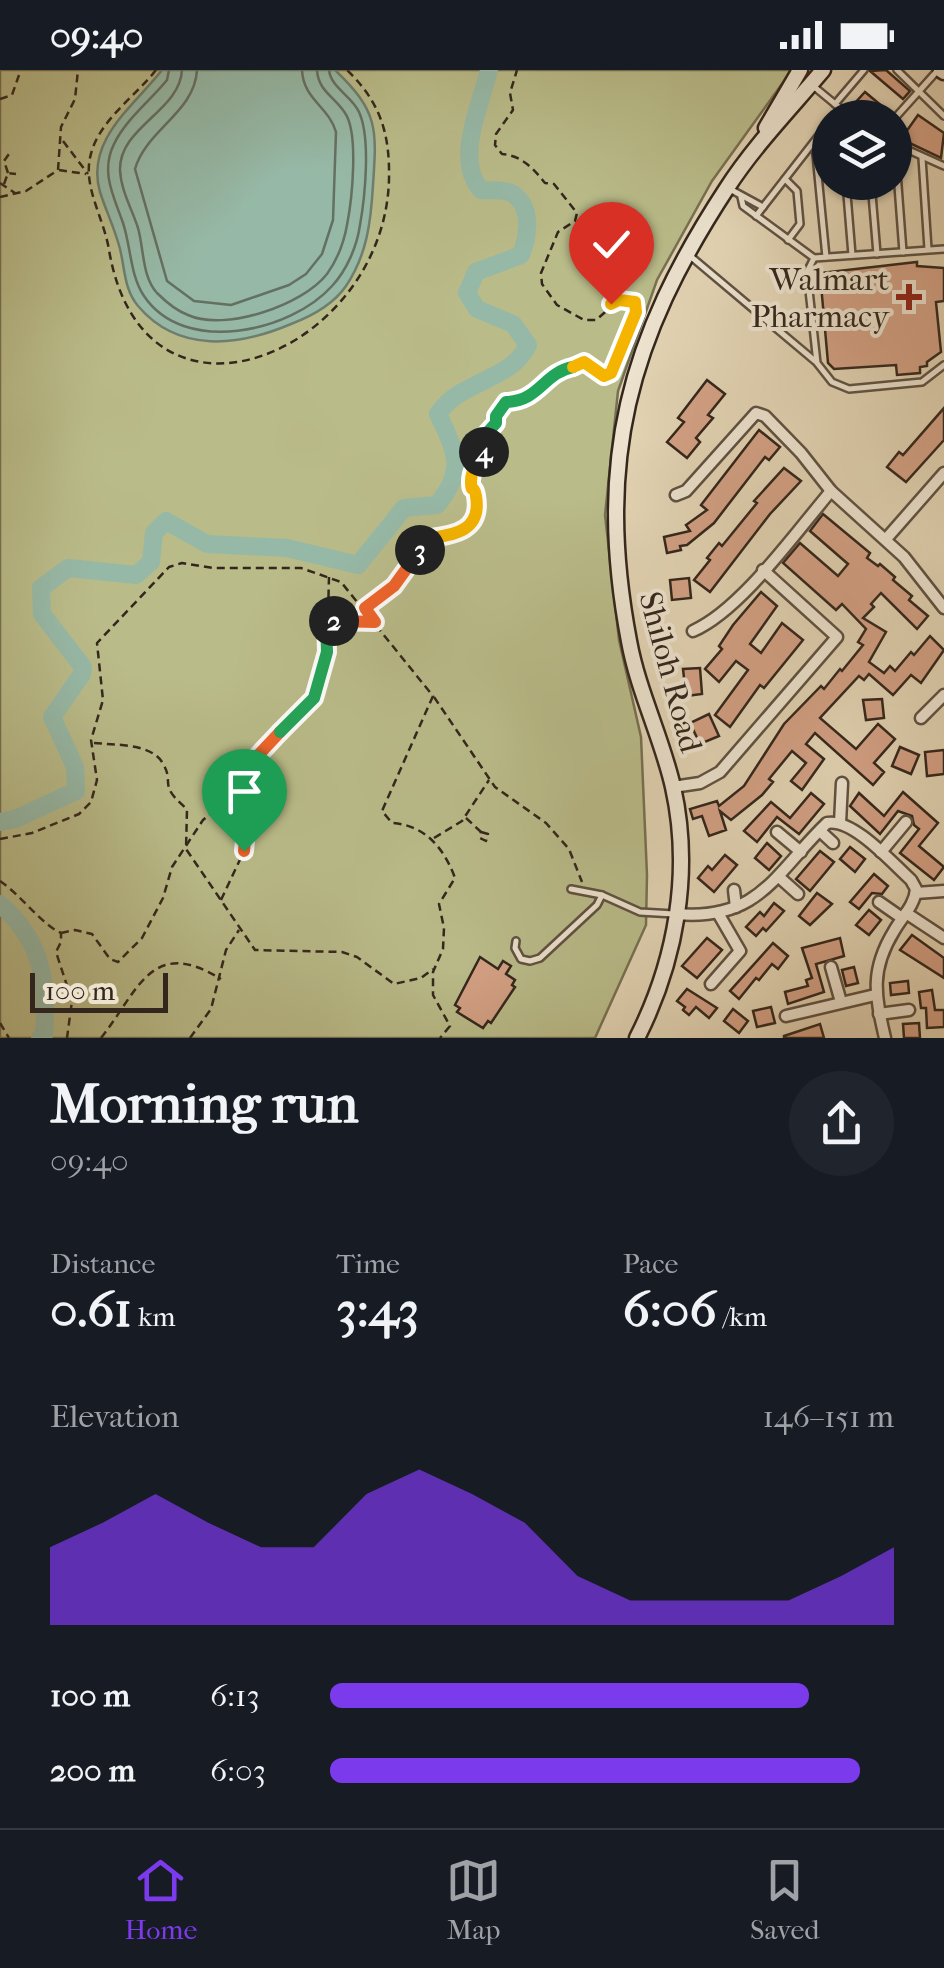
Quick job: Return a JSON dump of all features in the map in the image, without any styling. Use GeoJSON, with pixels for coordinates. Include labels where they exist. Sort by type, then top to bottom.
{"type":"FeatureCollection","features":[{"type":"Feature","properties":{"kind":"main road","name":"Shiloh Road"},"geometry":{"type":"LineString","coordinates":[[746,164],[800,70]]}},
{"type":"Feature","properties":{"kind":"main road","name":"Shiloh Road"},"geometry":{"type":"LineString","coordinates":[[637,1038],[665,970],[678,914],[681,855],[673,787],[630,646],[616,563],[616,466],[632,381],[656,317],[727,187],[823,70]]}},
{"type":"Feature","properties":{"kind":"street"},"geometry":{"type":"LineString","coordinates":[[676,496],[686,491],[756,413],[766,416],[802,453],[831,492],[904,557],[944,608]]}},
{"type":"Feature","properties":{"kind":"street"},"geometry":{"type":"LineString","coordinates":[[886,539],[942,479]]}},
{"type":"Feature","properties":{"kind":"street"},"geometry":{"type":"LineString","coordinates":[[693,631],[712,623],[831,492]]}},
{"type":"Feature","properties":{"kind":"street"},"geometry":{"type":"LineString","coordinates":[[673,787],[700,783],[720,772],[837,637],[763,570]]}},
{"type":"Feature","properties":{"kind":"street"},"geometry":{"type":"LineString","coordinates":[[921,718],[944,695]]}},
{"type":"Feature","properties":{"kind":"street"},"geometry":{"type":"LineString","coordinates":[[840,823],[842,784]]}},
{"type":"Feature","properties":{"kind":"street"},"geometry":{"type":"LineString","coordinates":[[678,914],[718,913],[736,908],[758,897],[831,822],[851,828],[912,880],[916,892],[882,954],[874,995],[885,1038]]}},
{"type":"Feature","properties":{"kind":"street"},"geometry":{"type":"LineString","coordinates":[[881,852],[906,822]]}},
{"type":"Feature","properties":{"kind":"street"},"geometry":{"type":"LineString","coordinates":[[820,831],[833,843]]}},
{"type":"Feature","properties":{"kind":"street"},"geometry":{"type":"LineString","coordinates":[[777,832],[801,852]]}},
{"type":"Feature","properties":{"kind":"street"},"geometry":{"type":"LineString","coordinates":[[779,877],[798,894]]}},
{"type":"Feature","properties":{"kind":"street"},"geometry":{"type":"LineString","coordinates":[[734,890],[736,908]]}},
{"type":"Feature","properties":{"kind":"street"},"geometry":{"type":"LineString","coordinates":[[916,892],[944,891]]}},
{"type":"Feature","properties":{"kind":"street"},"geometry":{"type":"LineString","coordinates":[[879,902],[944,938]]}},
{"type":"Feature","properties":{"kind":"street"},"geometry":{"type":"LineString","coordinates":[[711,984],[740,950],[718,913]]}},
{"type":"Feature","properties":{"kind":"street"},"geometry":{"type":"LineString","coordinates":[[832,967],[841,1002]]}},
{"type":"Feature","properties":{"kind":"street"},"geometry":{"type":"LineString","coordinates":[[786,1016],[874,995]]}},
{"type":"Feature","properties":{"kind":"street"},"geometry":{"type":"LineString","coordinates":[[880,1014],[909,1010]]}},
{"type":"Feature","properties":{"kind":"lane"},"geometry":{"type":"LineString","coordinates":[[842,100],[864,70]]}},
{"type":"Feature","properties":{"kind":"lane"},"geometry":{"type":"LineString","coordinates":[[897,70],[944,116]]}},
{"type":"Feature","properties":{"kind":"lane"},"geometry":{"type":"LineString","coordinates":[[911,100],[941,71]]}},
{"type":"Feature","properties":{"kind":"lane"},"geometry":{"type":"LineString","coordinates":[[811,84],[830,100]]}},
{"type":"Feature","properties":{"kind":"lane"},"geometry":{"type":"LineString","coordinates":[[756,216],[812,145]]}},
{"type":"Feature","properties":{"kind":"lane"},"geometry":{"type":"LineString","coordinates":[[912,153],[944,166]]}},
{"type":"Feature","properties":{"kind":"lane"},"geometry":{"type":"LineString","coordinates":[[922,158],[928,250]]}},
{"type":"Feature","properties":{"kind":"lane"},"geometry":{"type":"LineString","coordinates":[[785,179],[797,191],[800,224],[788,240]]}},
{"type":"Feature","properties":{"kind":"lane"},"geometry":{"type":"LineString","coordinates":[[727,187],[763,207]]}},
{"type":"Feature","properties":{"kind":"lane"},"geometry":{"type":"LineString","coordinates":[[741,198],[742,206],[814,258],[944,250]]}},
{"type":"Feature","properties":{"kind":"lane"},"geometry":{"type":"LineString","coordinates":[[820,200],[826,257]]}},
{"type":"Feature","properties":{"kind":"lane"},"geometry":{"type":"LineString","coordinates":[[847,200],[852,256]]}},
{"type":"Feature","properties":{"kind":"lane"},"geometry":{"type":"LineString","coordinates":[[872,200],[878,254]]}},
{"type":"Feature","properties":{"kind":"lane"},"geometry":{"type":"LineString","coordinates":[[899,200],[903,252]]}},
{"type":"Feature","properties":{"kind":"lane"},"geometry":{"type":"LineString","coordinates":[[688,254],[817,363],[832,382],[850,390],[922,382],[944,364]]}},
{"type":"Feature","properties":{"kind":"lane"},"geometry":{"type":"LineString","coordinates":[[814,258],[807,272],[817,363]]}},
{"type":"Feature","properties":{"kind":"lane"},"geometry":{"type":"LineString","coordinates":[[571,889],[602,895],[640,912],[678,914]]}},
{"type":"Feature","properties":{"kind":"lane"},"geometry":{"type":"LineString","coordinates":[[516,941],[522,959],[530,962],[540,958],[597,906],[602,895]]}},
{"type":"Feature","properties":{"kind":"path"},"geometry":{"type":"LineString","coordinates":[[58,170],[61,127],[77,93],[78,70]]}},
{"type":"Feature","properties":{"kind":"path"},"geometry":{"type":"LineString","coordinates":[[89,176],[91,157],[102,130],[156,70]]}},
{"type":"Feature","properties":{"kind":"path"},"geometry":{"type":"LineString","coordinates":[[60,138],[89,176],[115,282],[125,305],[142,328],[166,347],[190,358],[223,363],[261,358],[295,342],[338,307],[360,278],[381,231],[389,176],[382,120],[370,94],[347,70]]}},
{"type":"Feature","properties":{"kind":"path"},"geometry":{"type":"LineString","coordinates":[[365,608],[394,586],[431,538],[457,536],[469,527],[476,497],[472,476],[486,450],[486,434],[506,402],[527,400],[559,370],[584,362],[604,376],[611,373],[636,312],[635,302],[619,300],[596,320],[584,320],[557,305],[542,284],[540,273],[558,232],[574,221],[577,213],[554,184],[545,183],[530,165],[502,154],[496,146],[496,134],[513,110],[510,93],[517,70]]}},
{"type":"Feature","properties":{"kind":"path"},"geometry":{"type":"LineString","coordinates":[[0,99],[12,96],[19,74]]}},
{"type":"Feature","properties":{"kind":"path"},"geometry":{"type":"LineString","coordinates":[[11,151],[4,161],[8,172],[2,184],[15,194]]}},
{"type":"Feature","properties":{"kind":"path"},"geometry":{"type":"LineString","coordinates":[[0,197],[30,190],[58,170],[89,176]]}},
{"type":"Feature","properties":{"kind":"path"},"geometry":{"type":"LineString","coordinates":[[8,172],[16,174]]}},
{"type":"Feature","properties":{"kind":"path"},"geometry":{"type":"LineString","coordinates":[[0,839],[32,833],[79,814],[92,802],[97,780],[91,740],[102,700],[97,643],[169,567],[182,563],[214,568],[301,568],[341,582],[365,608],[433,696],[495,787],[546,823],[569,849],[584,890]]}},
{"type":"Feature","properties":{"kind":"path"},"geometry":{"type":"LineString","coordinates":[[0,881],[26,901],[49,929],[92,934],[110,959],[118,962],[142,938],[162,898],[172,866],[202,820],[234,794],[250,764],[314,698],[327,652],[330,577]]}},
{"type":"Feature","properties":{"kind":"path"},"geometry":{"type":"LineString","coordinates":[[326,618],[375,622]]}},
{"type":"Feature","properties":{"kind":"path"},"geometry":{"type":"LineString","coordinates":[[94,743],[142,750],[162,762],[169,793],[187,808],[186,849],[255,950],[342,952],[357,957],[394,984],[422,978],[434,968],[443,950],[439,904],[455,878],[433,840],[405,824],[392,822],[382,811],[433,696]]}},
{"type":"Feature","properties":{"kind":"path"},"geometry":{"type":"LineString","coordinates":[[433,840],[464,817],[490,780]]}},
{"type":"Feature","properties":{"kind":"path"},"geometry":{"type":"LineString","coordinates":[[220,902],[244,851],[247,819],[234,794]]}},
{"type":"Feature","properties":{"kind":"path"},"geometry":{"type":"LineString","coordinates":[[464,817],[482,832]]}},
{"type":"Feature","properties":{"kind":"path"},"geometry":{"type":"LineString","coordinates":[[190,1038],[211,1009],[226,950],[240,929]]}},
{"type":"Feature","properties":{"kind":"path"},"geometry":{"type":"LineString","coordinates":[[61,933],[56,952],[72,1001],[67,1038]]}},
{"type":"Feature","properties":{"kind":"path"},"geometry":{"type":"LineString","coordinates":[[101,1038],[139,984],[155,969],[172,962],[192,964],[221,979]]}},
{"type":"Feature","properties":{"kind":"path"},"geometry":{"type":"LineString","coordinates":[[434,968],[433,995],[450,1026],[440,1038]]}},
{"type":"Feature","properties":{"kind":"path"},"geometry":{"type":"LineString","coordinates":[[0,1023],[9,1038]]}},
{"type":"Feature","properties":{"kind":"shaded area"},"geometry":{"type":"Polygon","coordinates":[[[0,70],[792,70],[712,181],[657,280],[618,391],[605,515],[619,640],[641,737],[646,925],[595,1038],[0,1038],[0,70]]]}},
{"type":"Feature","properties":{"kind":"water"},"geometry":{"type":"Polygon","coordinates":[[[162,70],[335,70],[360,97],[374,134],[369,225],[353,274],[341,293],[322,309],[271,332],[231,341],[210,341],[172,332],[154,321],[133,299],[100,192],[99,156],[115,125],[162,70]]]}},
{"type":"Feature","properties":{"kind":"building"},"geometry":{"type":"Polygon","coordinates":[[[886,70],[910,91],[903,99],[870,71],[886,70]]]}},
{"type":"Feature","properties":{"kind":"building"},"geometry":{"type":"Polygon","coordinates":[[[865,92],[875,100],[858,100],[865,92]]]}},
{"type":"Feature","properties":{"kind":"building"},"geometry":{"type":"Polygon","coordinates":[[[918,115],[944,133],[941,158],[912,144],[912,123],[918,115]]]}},
{"type":"Feature","properties":{"kind":"building"},"geometry":{"type":"Polygon","coordinates":[[[917,262],[917,266],[944,268],[944,301],[936,302],[941,352],[927,366],[920,367],[920,373],[897,375],[896,365],[834,369],[828,363],[820,273],[917,262]]]}},
{"type":"Feature","properties":{"kind":"building"},"geometry":{"type":"Polygon","coordinates":[[[707,380],[725,394],[708,415],[713,418],[696,438],[700,442],[687,458],[667,442],[684,422],[678,418],[707,380]]]}},
{"type":"Feature","properties":{"kind":"building"},"geometry":{"type":"Polygon","coordinates":[[[944,408],[944,440],[906,482],[887,467],[899,452],[903,455],[944,408]]]}},
{"type":"Feature","properties":{"kind":"building"},"geometry":{"type":"Polygon","coordinates":[[[759,430],[780,447],[769,460],[765,457],[714,523],[687,545],[680,546],[681,550],[667,553],[664,537],[690,531],[686,525],[707,510],[701,505],[759,430]]]}},
{"type":"Feature","properties":{"kind":"building"},"geometry":{"type":"Polygon","coordinates":[[[784,468],[801,481],[770,514],[710,592],[694,580],[710,560],[707,558],[719,543],[722,546],[784,468]]]}},
{"type":"Feature","properties":{"kind":"building"},"geometry":{"type":"Polygon","coordinates":[[[823,514],[870,553],[867,558],[895,577],[893,580],[912,596],[909,600],[928,616],[917,629],[881,593],[863,618],[886,632],[869,662],[884,673],[890,666],[895,671],[930,636],[944,650],[921,683],[911,675],[893,695],[869,674],[864,680],[859,676],[820,718],[856,749],[878,724],[895,739],[874,763],[884,772],[873,785],[815,733],[806,744],[824,759],[802,790],[791,781],[806,763],[792,751],[769,779],[773,782],[762,795],[731,820],[720,811],[726,830],[709,836],[702,816],[693,819],[690,809],[717,801],[719,806],[744,786],[784,724],[821,686],[824,689],[842,671],[863,645],[858,642],[866,629],[842,604],[836,610],[783,563],[800,543],[838,576],[848,564],[810,531],[823,514]]]}},
{"type":"Feature","properties":{"kind":"building"},"geometry":{"type":"Polygon","coordinates":[[[689,578],[691,598],[672,600],[670,580],[689,578]]]}},
{"type":"Feature","properties":{"kind":"building"},"geometry":{"type":"Polygon","coordinates":[[[761,592],[777,606],[750,644],[761,653],[782,623],[803,640],[764,688],[760,685],[730,727],[715,715],[748,670],[736,661],[719,682],[705,669],[722,649],[719,646],[733,625],[761,592]]]}},
{"type":"Feature","properties":{"kind":"building"},"geometry":{"type":"Polygon","coordinates":[[[700,668],[702,694],[686,696],[683,669],[700,668]]]}},
{"type":"Feature","properties":{"kind":"building"},"geometry":{"type":"Polygon","coordinates":[[[882,699],[884,718],[866,720],[863,700],[882,699]]]}},
{"type":"Feature","properties":{"kind":"building"},"geometry":{"type":"Polygon","coordinates":[[[709,714],[719,736],[700,744],[690,723],[709,714]]]}},
{"type":"Feature","properties":{"kind":"building"},"geometry":{"type":"Polygon","coordinates":[[[900,747],[919,755],[911,774],[892,766],[900,747]]]}},
{"type":"Feature","properties":{"kind":"building"},"geometry":{"type":"Polygon","coordinates":[[[944,750],[944,774],[927,776],[925,752],[944,750]]]}},
{"type":"Feature","properties":{"kind":"building"},"geometry":{"type":"Polygon","coordinates":[[[903,792],[938,823],[919,846],[944,867],[934,880],[900,853],[919,829],[912,816],[898,811],[880,834],[850,806],[859,793],[884,816],[903,792]]]}},
{"type":"Feature","properties":{"kind":"building"},"geometry":{"type":"Polygon","coordinates":[[[811,793],[824,804],[799,834],[777,817],[757,842],[744,831],[771,802],[790,818],[811,793]]]}},
{"type":"Feature","properties":{"kind":"building"},"geometry":{"type":"Polygon","coordinates":[[[767,843],[781,856],[769,870],[755,858],[767,843]]]}},
{"type":"Feature","properties":{"kind":"building"},"geometry":{"type":"Polygon","coordinates":[[[850,847],[865,859],[855,872],[840,859],[850,847]]]}},
{"type":"Feature","properties":{"kind":"building"},"geometry":{"type":"Polygon","coordinates":[[[820,851],[834,862],[810,891],[796,879],[820,851]]]}},
{"type":"Feature","properties":{"kind":"building"},"geometry":{"type":"Polygon","coordinates":[[[725,855],[737,865],[714,892],[698,878],[725,855]]]}},
{"type":"Feature","properties":{"kind":"building"},"geometry":{"type":"Polygon","coordinates":[[[874,874],[888,886],[882,894],[872,893],[859,909],[850,902],[874,874]]]}},
{"type":"Feature","properties":{"kind":"building"},"geometry":{"type":"Polygon","coordinates":[[[817,893],[832,904],[810,925],[799,916],[817,893]]]}},
{"type":"Feature","properties":{"kind":"building"},"geometry":{"type":"Polygon","coordinates":[[[774,903],[784,911],[756,936],[746,927],[760,912],[764,916],[774,903]]]}},
{"type":"Feature","properties":{"kind":"building"},"geometry":{"type":"Polygon","coordinates":[[[869,910],[881,920],[869,935],[856,925],[869,910]]]}},
{"type":"Feature","properties":{"kind":"building"},"geometry":{"type":"Polygon","coordinates":[[[912,935],[944,958],[944,978],[900,950],[912,935]]]}},
{"type":"Feature","properties":{"kind":"building"},"geometry":{"type":"Polygon","coordinates":[[[707,938],[722,950],[697,978],[682,966],[707,938]]]}},
{"type":"Feature","properties":{"kind":"building"},"geometry":{"type":"Polygon","coordinates":[[[840,938],[844,956],[816,964],[824,992],[788,1004],[785,992],[808,986],[806,980],[812,978],[802,948],[840,938]]]}},
{"type":"Feature","properties":{"kind":"building"},"geometry":{"type":"Polygon","coordinates":[[[773,943],[788,956],[778,969],[772,964],[759,980],[756,978],[739,999],[730,991],[773,943]]]}},
{"type":"Feature","properties":{"kind":"building"},"geometry":{"type":"Polygon","coordinates":[[[480,957],[498,969],[503,961],[511,966],[506,974],[515,980],[515,987],[491,1023],[488,1021],[483,1028],[457,1012],[460,1008],[455,1005],[480,957]]]}},
{"type":"Feature","properties":{"kind":"building"},"geometry":{"type":"Polygon","coordinates":[[[854,967],[858,983],[846,986],[842,970],[854,967]]]}},
{"type":"Feature","properties":{"kind":"building"},"geometry":{"type":"Polygon","coordinates":[[[908,981],[909,993],[891,995],[890,983],[908,981]]]}},
{"type":"Feature","properties":{"kind":"building"},"geometry":{"type":"Polygon","coordinates":[[[687,989],[717,1008],[709,1018],[696,1007],[689,1015],[683,1010],[685,1007],[677,1001],[687,989]]]}},
{"type":"Feature","properties":{"kind":"building"},"geometry":{"type":"Polygon","coordinates":[[[932,990],[935,1010],[944,1010],[944,1027],[927,1028],[926,1008],[921,1008],[919,992],[932,990]]]}},
{"type":"Feature","properties":{"kind":"building"},"geometry":{"type":"Polygon","coordinates":[[[771,1007],[775,1023],[757,1027],[753,1011],[771,1007]]]}},
{"type":"Feature","properties":{"kind":"building"},"geometry":{"type":"Polygon","coordinates":[[[733,1009],[748,1021],[739,1033],[724,1021],[733,1009]]]}},
{"type":"Feature","properties":{"kind":"building"},"geometry":{"type":"Polygon","coordinates":[[[919,1023],[920,1038],[904,1038],[903,1024],[919,1023]]]}},
{"type":"Feature","properties":{"kind":"building"},"geometry":{"type":"Polygon","coordinates":[[[820,1024],[824,1038],[784,1038],[784,1036],[820,1024]]]}},
{"type":"Feature","properties":{"kind":"waterway"},"geometry":{"type":"LineString","coordinates":[[0,822],[76,791],[75,767],[52,717],[83,667],[42,614],[41,588],[68,568],[136,575],[151,562],[154,533],[166,521],[207,544],[287,548],[358,565],[404,508],[437,505],[446,493],[455,461],[438,414],[459,394],[509,367],[528,345],[513,324],[477,309],[467,293],[476,272],[521,255],[527,231],[524,206],[513,194],[481,190],[473,178],[472,132],[489,70]]}},
{"type":"Feature","properties":{"kind":"waterway"},"geometry":{"type":"LineString","coordinates":[[0,904],[25,932],[39,963],[45,997],[44,1035],[40,1038]]}},
{"type":"Feature","properties":{"kind":"place","name":"Walmart Pharmacy"},"geometry":{"type":"Point","coordinates":[909,297]}},
{"type":"Feature","properties":{"kind":"route"},"geometry":{"type":"LineString","coordinates":[[244,851],[247,819],[234,794],[250,764],[314,698],[327,652],[326,618],[375,622],[365,608],[394,586],[431,538],[457,536],[469,527],[476,497],[472,476],[486,450],[486,434],[506,402],[527,400],[559,370],[584,362],[604,376],[611,373],[636,312],[635,302],[629,300],[611,304]]}}]}
